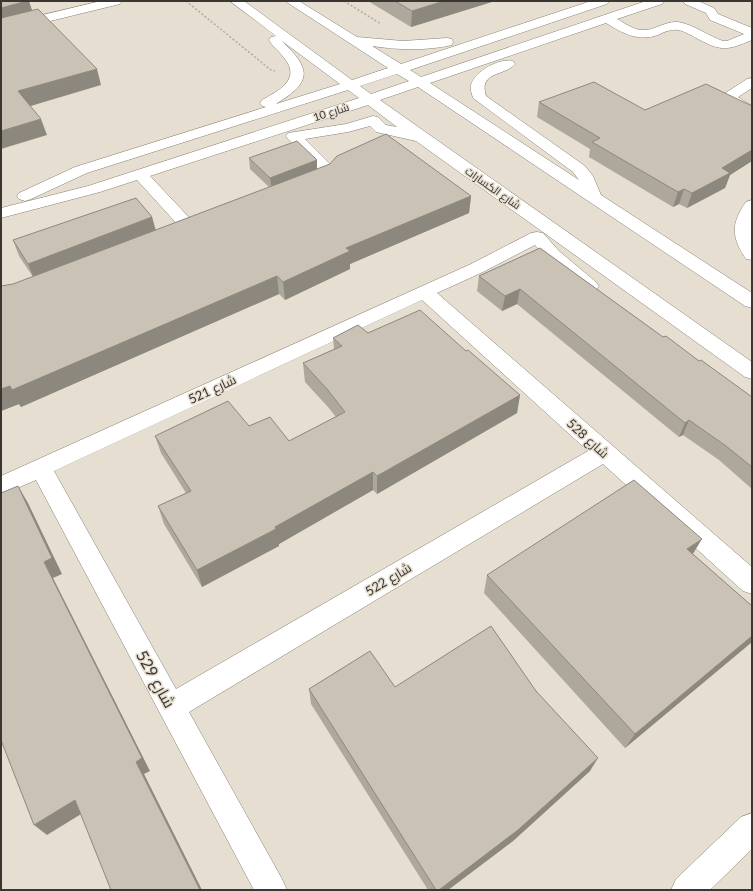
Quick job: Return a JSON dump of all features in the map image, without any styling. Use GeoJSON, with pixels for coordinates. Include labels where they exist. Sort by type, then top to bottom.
{"type":"FeatureCollection","features":[{"type":"Feature","properties":{"kind":"street"},"geometry":{"type":"LineString","coordinates":[[1,29],[116,1]]}},
{"type":"Feature","properties":{"kind":"street","name":"شارع الكسارات"},"geometry":{"type":"LineString","coordinates":[[236,1],[430,144],[752,372]]}},
{"type":"Feature","properties":{"kind":"street"},"geometry":{"type":"LineString","coordinates":[[291,1],[343,35],[398,68],[752,302]]}},
{"type":"Feature","properties":{"kind":"street","name":"شارع 10"},"geometry":{"type":"LineString","coordinates":[[1,208],[81,170],[350,85],[603,1]]}},
{"type":"Feature","properties":{"kind":"street","name":"شارع 10"},"geometry":{"type":"LineString","coordinates":[[1,213],[94,189],[370,100],[658,1]]}},
{"type":"Feature","properties":{"kind":"street"},"geometry":{"type":"LineString","coordinates":[[689,1],[710,11],[714,17],[752,34]]}},
{"type":"Feature","properties":{"kind":"street"},"geometry":{"type":"LineString","coordinates":[[607,18],[638,34],[647,34],[669,27],[682,27],[723,45],[729,45],[752,34]]}},
{"type":"Feature","properties":{"kind":"street"},"geometry":{"type":"LineString","coordinates":[[229,122],[269,102],[290,88],[298,78],[296,64],[278,45],[267,23]]}},
{"type":"Feature","properties":{"kind":"street"},"geometry":{"type":"LineString","coordinates":[[343,35],[378,43],[409,46],[429,45],[528,25]]}},
{"type":"Feature","properties":{"kind":"street"},"geometry":{"type":"LineString","coordinates":[[570,31],[568,37],[559,43],[488,73],[480,80],[477,88],[480,98],[484,102],[579,169],[585,176],[594,198]]}},
{"type":"Feature","properties":{"kind":"street"},"geometry":{"type":"LineString","coordinates":[[752,82],[729,97],[752,113]]}},
{"type":"Feature","properties":{"kind":"street"},"geometry":{"type":"LineString","coordinates":[[210,151],[348,128],[373,120],[381,129],[396,132],[430,144]]}},
{"type":"Feature","properties":{"kind":"street"},"geometry":{"type":"LineString","coordinates":[[294,136],[328,171],[328,174],[324,177],[296,187]]}},
{"type":"Feature","properties":{"kind":"street"},"geometry":{"type":"LineString","coordinates":[[140,174],[197,225],[160,239]]}},
{"type":"Feature","properties":{"kind":"street"},"geometry":{"type":"LineString","coordinates":[[752,205],[741,226],[744,239],[752,255]]}},
{"type":"Feature","properties":{"kind":"street"},"geometry":{"type":"LineString","coordinates":[[424,292],[537,238],[553,256],[574,274],[606,297]]}},
{"type":"Feature","properties":{"kind":"street"},"geometry":{"type":"LineString","coordinates":[[712,276],[752,284]]}},
{"type":"Feature","properties":{"kind":"street","name":"شارع 528"},"geometry":{"type":"LineString","coordinates":[[424,292],[752,583]]}},
{"type":"Feature","properties":{"kind":"street","name":"شارع 521"},"geometry":{"type":"LineString","coordinates":[[1,486],[424,292]]}},
{"type":"Feature","properties":{"kind":"street","name":"شارع 522"},"geometry":{"type":"LineString","coordinates":[[171,707],[604,452]]}},
{"type":"Feature","properties":{"kind":"street","name":"شارع 529"},"geometry":{"type":"LineString","coordinates":[[41,468],[271,890]]}},
{"type":"Feature","properties":{"kind":"street"},"geometry":{"type":"LineString","coordinates":[[687,890],[752,828]]}},
{"type":"Feature","properties":{"kind":"path"},"geometry":{"type":"LineString","coordinates":[[186,1],[271,70],[298,78]]}},
{"type":"Feature","properties":{"kind":"path"},"geometry":{"type":"LineString","coordinates":[[344,1],[406,38],[409,46]]}},
{"type":"Feature","properties":{"kind":"building"},"geometry":{"type":"Polygon","coordinates":[[[1,1],[27,1],[1,8],[1,1]]]}},
{"type":"Feature","properties":{"kind":"building"},"geometry":{"type":"Polygon","coordinates":[[[395,1],[444,1],[412,11],[395,1]]]}},
{"type":"Feature","properties":{"kind":"building"},"geometry":{"type":"Polygon","coordinates":[[[38,9],[97,69],[18,91],[41,119],[1,131],[1,18],[38,9]]]}},
{"type":"Feature","properties":{"kind":"building"},"geometry":{"type":"Polygon","coordinates":[[[594,82],[645,110],[706,84],[752,106],[752,150],[722,168],[730,173],[692,193],[684,189],[678,192],[592,142],[600,138],[539,102],[594,82]]]}},
{"type":"Feature","properties":{"kind":"building"},"geometry":{"type":"Polygon","coordinates":[[[386,134],[471,196],[346,248],[350,251],[283,282],[277,276],[12,390],[10,386],[1,389],[1,286],[13,284],[330,164],[337,156],[386,134]]]}},
{"type":"Feature","properties":{"kind":"building"},"geometry":{"type":"Polygon","coordinates":[[[297,141],[317,160],[270,178],[249,158],[297,141]]]}},
{"type":"Feature","properties":{"kind":"building"},"geometry":{"type":"Polygon","coordinates":[[[136,198],[152,217],[28,264],[13,240],[136,198]]]}},
{"type":"Feature","properties":{"kind":"building"},"geometry":{"type":"Polygon","coordinates":[[[540,248],[663,337],[666,336],[699,361],[701,360],[752,397],[752,467],[726,446],[689,420],[685,423],[520,289],[505,296],[479,276],[540,248]]]}},
{"type":"Feature","properties":{"kind":"building"},"geometry":{"type":"Polygon","coordinates":[[[420,310],[466,351],[468,350],[520,395],[377,476],[373,472],[275,527],[276,529],[197,570],[158,506],[191,491],[155,436],[228,401],[249,426],[270,417],[289,441],[345,412],[327,389],[303,363],[342,346],[333,338],[358,325],[368,333],[420,310]]]}},
{"type":"Feature","properties":{"kind":"building"},"geometry":{"type":"Polygon","coordinates":[[[634,480],[702,539],[687,549],[752,606],[752,636],[635,734],[487,575],[634,480]]]}},
{"type":"Feature","properties":{"kind":"building"},"geometry":{"type":"Polygon","coordinates":[[[18,486],[52,558],[44,562],[142,758],[136,762],[200,890],[111,890],[75,800],[34,825],[1,740],[1,493],[18,486]]]}},
{"type":"Feature","properties":{"kind":"building"},"geometry":{"type":"Polygon","coordinates":[[[491,626],[536,691],[598,758],[518,830],[439,890],[436,890],[309,689],[370,651],[395,687],[491,626]]]}}]}
